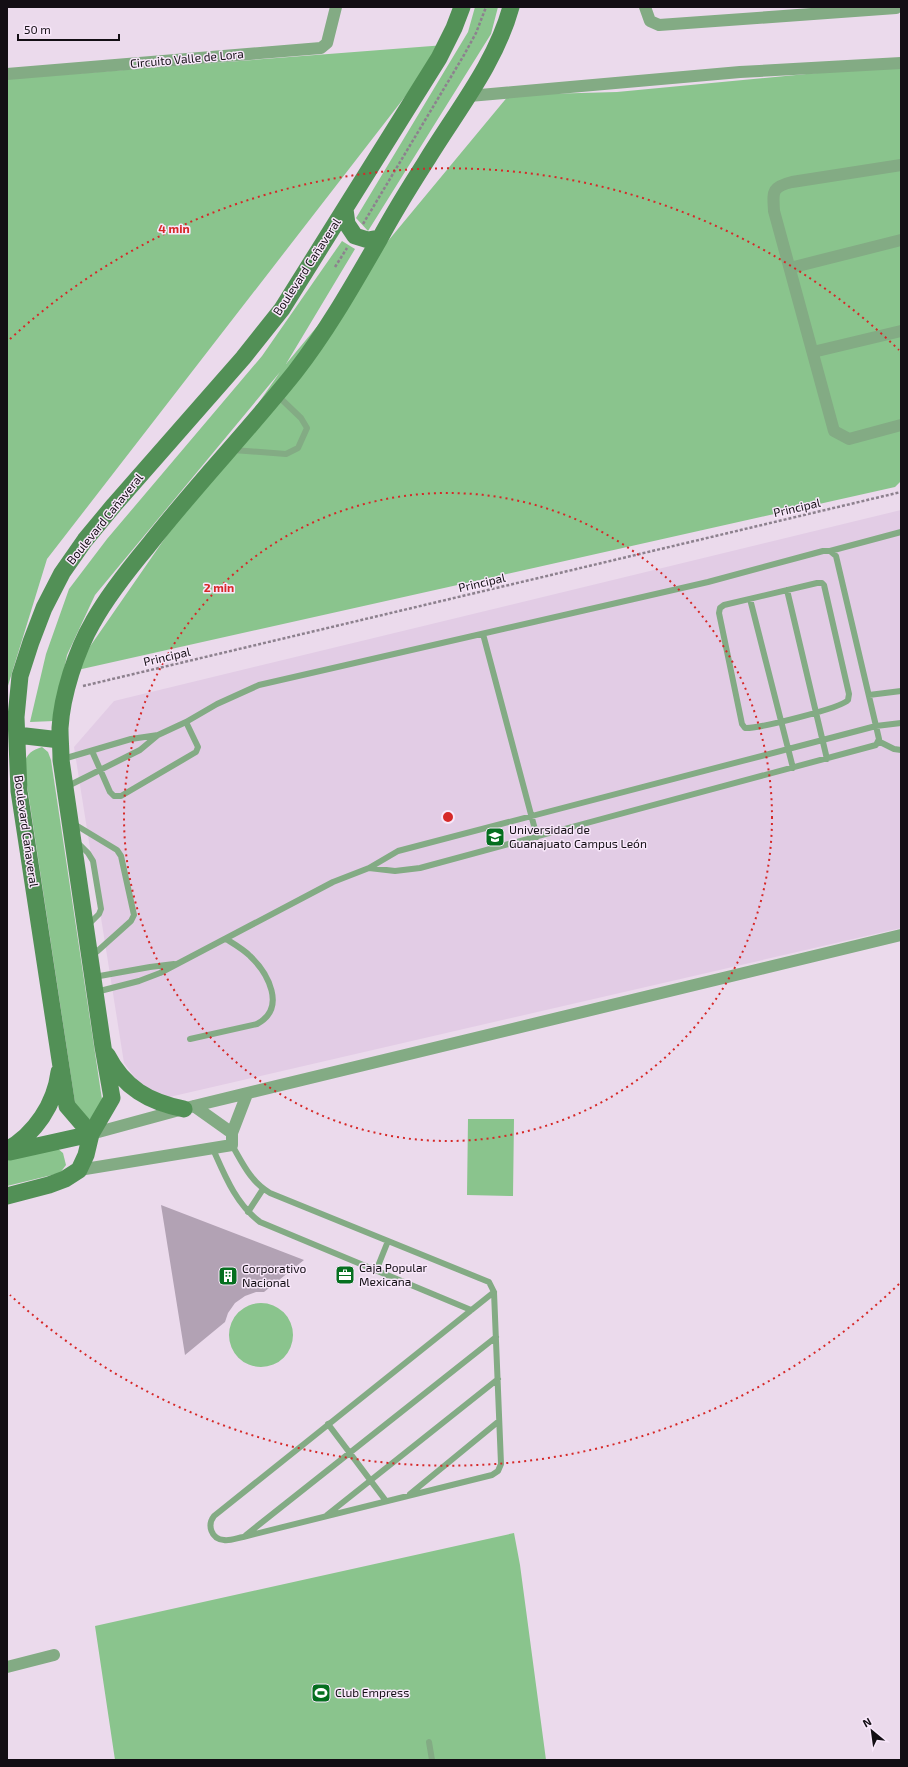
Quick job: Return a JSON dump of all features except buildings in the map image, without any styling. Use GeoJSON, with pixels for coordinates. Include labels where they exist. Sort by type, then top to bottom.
{"type":"FeatureCollection","features":[{"type":"Feature","properties":{"kind":"street","name":"Circuito Valle de Lora"},"geometry":{"type":"LineString","coordinates":[[7,74],[321,48],[327,43],[336,7]]}},
{"type":"Feature","properties":{"kind":"street","name":"Boulevard Cañaveral"},"geometry":{"type":"LineString","coordinates":[[91,1134],[67,1106],[19,791],[17,735],[11,716],[20,676],[31,642],[44,608],[62,573],[85,540],[265,332],[282,309],[439,58],[454,28],[462,7]]}},
{"type":"Feature","properties":{"kind":"street"},"geometry":{"type":"LineString","coordinates":[[79,1170],[86,1155],[91,1134],[112,1098],[85,928],[61,760],[60,728],[72,670],[86,636],[104,603],[164,526],[297,370],[328,324],[355,283],[379,238],[438,141],[469,96],[497,45],[511,7]]}},
{"type":"Feature","properties":{"kind":"street"},"geometry":{"type":"LineString","coordinates":[[645,7],[650,22],[659,26],[856,9],[896,8]]}},
{"type":"Feature","properties":{"kind":"street"},"geometry":{"type":"LineString","coordinates":[[469,96],[740,72],[901,63]]}},
{"type":"Feature","properties":{"kind":"street"},"geometry":{"type":"LineString","coordinates":[[901,165],[782,184],[775,189],[773,194],[774,211],[834,431],[849,439],[901,425]]}},
{"type":"Feature","properties":{"kind":"street"},"geometry":{"type":"LineString","coordinates":[[345,208],[347,224],[355,236],[368,240],[379,238]]}},
{"type":"Feature","properties":{"kind":"street"},"geometry":{"type":"LineString","coordinates":[[790,268],[901,240]]}},
{"type":"Feature","properties":{"kind":"street"},"geometry":{"type":"LineString","coordinates":[[813,352],[901,331]]}},
{"type":"Feature","properties":{"kind":"street"},"geometry":{"type":"LineString","coordinates":[[17,735],[60,740]]}},
{"type":"Feature","properties":{"kind":"street"},"geometry":{"type":"LineString","coordinates":[[7,1153],[91,1134],[189,1108],[901,935]]}},
{"type":"Feature","properties":{"kind":"street"},"geometry":{"type":"LineString","coordinates":[[103,1047],[113,1066],[127,1083],[144,1096],[163,1104],[189,1108],[232,1139]]}},
{"type":"Feature","properties":{"kind":"street"},"geometry":{"type":"LineString","coordinates":[[7,1150],[30,1133],[42,1117],[52,1099],[58,1080],[60,1060]]}},
{"type":"Feature","properties":{"kind":"street"},"geometry":{"type":"LineString","coordinates":[[7,1196],[49,1186],[79,1170],[213,1149],[232,1139],[247,1094]]}},
{"type":"Feature","properties":{"kind":"street"},"geometry":{"type":"LineString","coordinates":[[7,1667],[54,1655]]}},
{"type":"Feature","properties":{"kind":"lane"},"geometry":{"type":"LineString","coordinates":[[230,449],[286,454],[298,448],[307,428],[301,418],[277,394]]}},
{"type":"Feature","properties":{"kind":"lane"},"geometry":{"type":"LineString","coordinates":[[65,788],[140,750],[158,735],[186,722],[222,701],[259,685],[483,634],[830,551],[901,532]]}},
{"type":"Feature","properties":{"kind":"lane"},"geometry":{"type":"LineString","coordinates":[[830,551],[838,560],[876,726],[878,742]]}},
{"type":"Feature","properties":{"kind":"lane"},"geometry":{"type":"LineString","coordinates":[[817,583],[822,583],[824,585],[849,697],[846,703],[781,721],[747,728],[742,724],[719,610],[724,605],[787,590],[817,583]]}},
{"type":"Feature","properties":{"kind":"lane"},"geometry":{"type":"LineString","coordinates":[[787,590],[827,759]]}},
{"type":"Feature","properties":{"kind":"lane"},"geometry":{"type":"LineString","coordinates":[[750,599],[793,768]]}},
{"type":"Feature","properties":{"kind":"lane"},"geometry":{"type":"LineString","coordinates":[[483,634],[537,837]]}},
{"type":"Feature","properties":{"kind":"lane"},"geometry":{"type":"LineString","coordinates":[[869,695],[901,691]]}},
{"type":"Feature","properties":{"kind":"lane"},"geometry":{"type":"LineString","coordinates":[[92,751],[110,792],[114,796],[121,796],[196,752],[198,746],[186,722]]}},
{"type":"Feature","properties":{"kind":"lane"},"geometry":{"type":"LineString","coordinates":[[94,985],[144,979],[160,973],[333,882],[369,868],[398,851],[822,739],[876,726],[901,723]]}},
{"type":"Feature","properties":{"kind":"lane"},"geometry":{"type":"LineString","coordinates":[[61,760],[131,739],[158,735]]}},
{"type":"Feature","properties":{"kind":"lane"},"geometry":{"type":"LineString","coordinates":[[369,868],[395,871],[420,868],[873,747],[878,742]]}},
{"type":"Feature","properties":{"kind":"lane"},"geometry":{"type":"LineString","coordinates":[[878,742],[894,749],[901,750]]}},
{"type":"Feature","properties":{"kind":"lane"},"geometry":{"type":"LineString","coordinates":[[71,830],[117,850],[121,856],[134,915],[131,921],[90,958]]}},
{"type":"Feature","properties":{"kind":"lane"},"geometry":{"type":"LineString","coordinates":[[190,1039],[257,1024],[270,1015],[272,1009],[272,991],[258,965],[246,952],[226,939]]}},
{"type":"Feature","properties":{"kind":"lane"},"geometry":{"type":"LineString","coordinates":[[94,985],[150,967],[175,964]]}},
{"type":"Feature","properties":{"kind":"lane"},"geometry":{"type":"LineString","coordinates":[[232,1139],[248,1173],[256,1184],[270,1193],[486,1280],[491,1285],[494,1292],[501,1464],[500,1468],[495,1474],[243,1537],[225,1540],[219,1539],[212,1533],[210,1528],[212,1519],[328,1424],[494,1292]]}},
{"type":"Feature","properties":{"kind":"lane"},"geometry":{"type":"LineString","coordinates":[[213,1149],[235,1195],[248,1212],[260,1222],[471,1310]]}},
{"type":"Feature","properties":{"kind":"lane"},"geometry":{"type":"LineString","coordinates":[[248,1212],[263,1189]]}},
{"type":"Feature","properties":{"kind":"lane"},"geometry":{"type":"LineString","coordinates":[[376,1271],[388,1241]]}},
{"type":"Feature","properties":{"kind":"lane"},"geometry":{"type":"LineString","coordinates":[[243,1537],[496,1337]]}},
{"type":"Feature","properties":{"kind":"lane"},"geometry":{"type":"LineString","coordinates":[[325,1517],[498,1380]]}},
{"type":"Feature","properties":{"kind":"lane"},"geometry":{"type":"LineString","coordinates":[[409,1495],[499,1421]]}},
{"type":"Feature","properties":{"kind":"lane"},"geometry":{"type":"LineString","coordinates":[[328,1424],[386,1501]]}},
{"type":"Feature","properties":{"kind":"lane"},"geometry":{"type":"LineString","coordinates":[[429,1742],[432,1760]]}},
{"type":"Feature","properties":{"kind":"path"},"geometry":{"type":"LineString","coordinates":[[335,267],[464,55],[476,33],[486,7]]}},
{"type":"Feature","properties":{"kind":"path","name":"Principal"},"geometry":{"type":"LineString","coordinates":[[67,690],[901,492]]}},
{"type":"Feature","properties":{"kind":"shaded area","name":"Universidad de Guanajuato Campus León"},"geometry":{"type":"Polygon","coordinates":[[[901,510],[901,928],[165,1098],[138,1082],[124,1063],[74,747],[114,701],[901,510]]]}},
{"type":"Feature","properties":{"kind":"green space"},"geometry":{"type":"Polygon","coordinates":[[[475,7],[498,7],[491,34],[368,231],[356,218],[468,32],[475,7]]]}},
{"type":"Feature","properties":{"kind":"green space"},"geometry":{"type":"Polygon","coordinates":[[[445,45],[47,559],[7,689],[7,79],[445,45]]]}},
{"type":"Feature","properties":{"kind":"green space"},"geometry":{"type":"Polygon","coordinates":[[[901,65],[901,481],[895,487],[73,671],[280,372],[95,595],[67,655],[54,721],[30,722],[46,654],[69,589],[107,539],[262,356],[342,241],[355,249],[286,364],[509,95],[617,92],[901,65]]]}},
{"type":"Feature","properties":{"kind":"green space"},"geometry":{"type":"Polygon","coordinates":[[[42,747],[48,752],[51,760],[103,1106],[98,1116],[87,1120],[76,1109],[24,765],[26,758],[30,753],[42,747]]]}},
{"type":"Feature","properties":{"kind":"green space"},"geometry":{"type":"Polygon","coordinates":[[[468,1119],[514,1119],[513,1196],[467,1195],[468,1119]]]}},
{"type":"Feature","properties":{"kind":"green space"},"geometry":{"type":"Polygon","coordinates":[[[57,1148],[63,1153],[66,1165],[60,1173],[7,1186],[7,1159],[57,1148]]]}},
{"type":"Feature","properties":{"kind":"green space"},"geometry":{"type":"Polygon","coordinates":[[[255,1303],[267,1303],[284,1312],[291,1323],[293,1335],[291,1347],[284,1358],[267,1367],[255,1367],[243,1362],[234,1353],[229,1341],[229,1329],[234,1317],[243,1308],[255,1303]]]}},
{"type":"Feature","properties":{"kind":"green space","name":"Club Empress"},"geometry":{"type":"Polygon","coordinates":[[[514,1533],[520,1565],[546,1760],[115,1760],[95,1626],[514,1533]]]}},
{"type":"Feature","properties":{"kind":"place","name":"Universidad de Guanajuato Campus León"},"geometry":{"type":"Point","coordinates":[495,837]}},
{"type":"Feature","properties":{"kind":"place","name":"Caja Popular Mexicana"},"geometry":{"type":"Point","coordinates":[345,1275]}},
{"type":"Feature","properties":{"kind":"place","name":"Corporativo Nacional"},"geometry":{"type":"Point","coordinates":[228,1276]}},
{"type":"Feature","properties":{"kind":"place","name":"Club Empress"},"geometry":{"type":"Point","coordinates":[321,1693]}}]}
